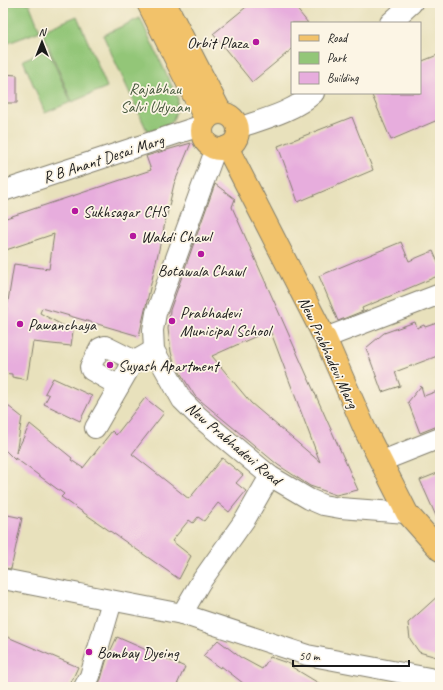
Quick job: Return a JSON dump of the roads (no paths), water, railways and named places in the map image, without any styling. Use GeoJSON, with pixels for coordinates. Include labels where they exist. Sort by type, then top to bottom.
{"type":"FeatureCollection","features":[{"type":"Feature","properties":{"kind":"main road","name":"New Prabhadevi Marg"},"geometry":{"type":"LineString","coordinates":[[148,3],[210,119]]}},
{"type":"Feature","properties":{"kind":"main road","name":"New Prabhadevi Marg"},"geometry":{"type":"LineString","coordinates":[[166,3],[210,119],[203,137],[210,146],[221,148],[325,338],[366,432],[408,513],[439,546]]}},
{"type":"Feature","properties":{"kind":"main road","name":"New Prabhadevi Marg"},"geometry":{"type":"LineString","coordinates":[[210,119],[232,117],[238,128]]}},
{"type":"Feature","properties":{"kind":"main road"},"geometry":{"type":"LineString","coordinates":[[221,148],[232,144],[236,139],[238,128]]}},
{"type":"Feature","properties":{"kind":"street"},"geometry":{"type":"LineString","coordinates":[[391,22],[412,3]]}},
{"type":"Feature","properties":{"kind":"street"},"geometry":{"type":"LineString","coordinates":[[238,128],[288,110],[305,101],[313,94]]}},
{"type":"Feature","properties":{"kind":"street","name":"R B Anant Desai Marg"},"geometry":{"type":"LineString","coordinates":[[3,192],[210,119]]}},
{"type":"Feature","properties":{"kind":"street","name":"New Prabhadevi Road"},"geometry":{"type":"LineString","coordinates":[[221,148],[156,313],[153,330],[154,350],[185,404],[270,476],[309,500],[323,505],[347,509],[408,513]]}},
{"type":"Feature","properties":{"kind":"street"},"geometry":{"type":"LineString","coordinates":[[325,338],[440,294]]}},
{"type":"Feature","properties":{"kind":"street"},"geometry":{"type":"LineString","coordinates":[[119,386],[91,370],[90,367],[100,348],[105,346],[135,361]]}},
{"type":"Feature","properties":{"kind":"street"},"geometry":{"type":"LineString","coordinates":[[94,428],[135,361],[154,350]]}},
{"type":"Feature","properties":{"kind":"street"},"geometry":{"type":"LineString","coordinates":[[382,461],[440,438]]}},
{"type":"Feature","properties":{"kind":"street"},"geometry":{"type":"LineString","coordinates":[[182,614],[200,583],[246,518],[270,476]]}},
{"type":"Feature","properties":{"kind":"street"},"geometry":{"type":"LineString","coordinates":[[3,579],[182,614],[307,655],[440,680]]}},
{"type":"Feature","properties":{"kind":"street"},"geometry":{"type":"LineString","coordinates":[[84,687],[90,676],[112,601]]}},
{"type":"Feature","properties":{"kind":"place","name":"Orbit Plaza"},"geometry":{"type":"Point","coordinates":[256,42]}},
{"type":"Feature","properties":{"kind":"place","name":"Sukhsagar CHS"},"geometry":{"type":"Point","coordinates":[75,211]}},
{"type":"Feature","properties":{"kind":"place","name":"Wakdi Chawl"},"geometry":{"type":"Point","coordinates":[133,236]}},
{"type":"Feature","properties":{"kind":"place","name":"Botawala Chawl"},"geometry":{"type":"Point","coordinates":[201,254]}},
{"type":"Feature","properties":{"kind":"place","name":"Prabhadevi Municipal School"},"geometry":{"type":"Point","coordinates":[172,321]}},
{"type":"Feature","properties":{"kind":"place","name":"Pawanchaya"},"geometry":{"type":"Point","coordinates":[20,324]}},
{"type":"Feature","properties":{"kind":"place","name":"Suyash Apartment"},"geometry":{"type":"Point","coordinates":[110,365]}},
{"type":"Feature","properties":{"kind":"place","name":"Bombay Dyeing"},"geometry":{"type":"Point","coordinates":[89,652]}},
{"type":"Feature","properties":{"kind":"park label","name":"Rajabhau Salvi Udyaan"},"geometry":{"type":"Point","coordinates":[155,97]}}]}
